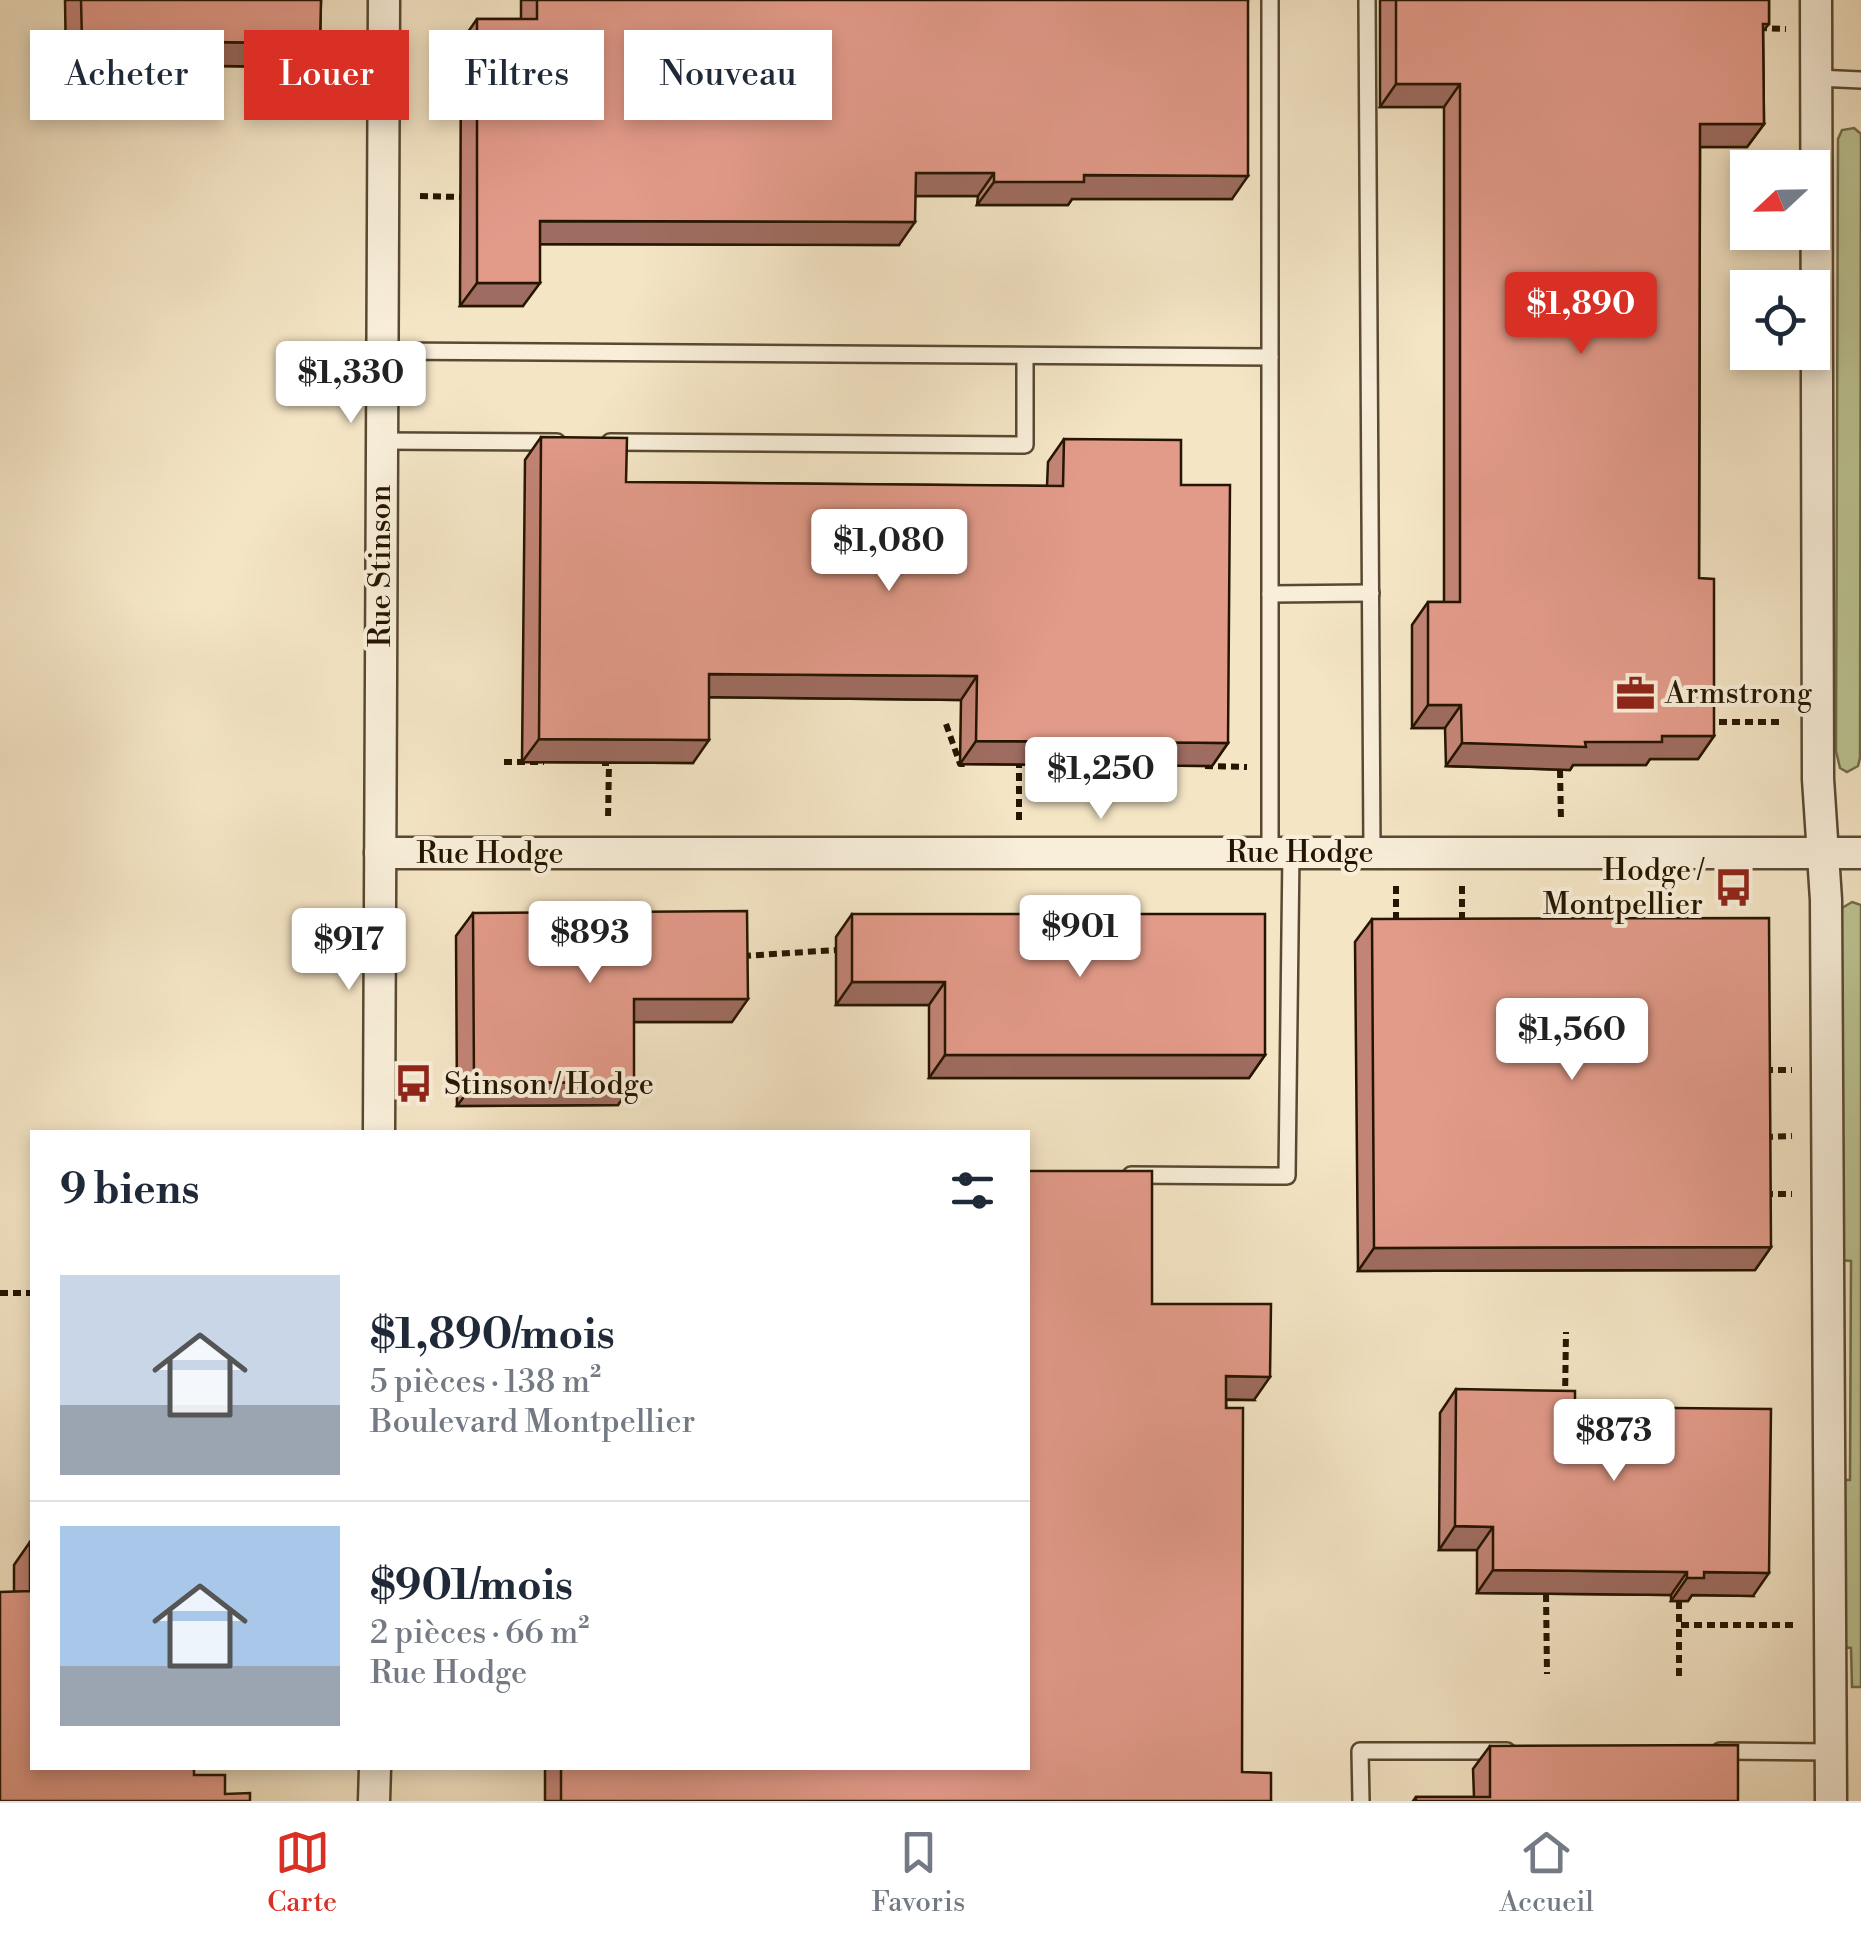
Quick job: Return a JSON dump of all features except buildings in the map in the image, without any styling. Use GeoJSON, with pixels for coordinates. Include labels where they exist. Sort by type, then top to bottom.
{"type":"FeatureCollection","features":[{"type":"Feature","properties":{"kind":"street","name":"Rue Stinson"},"geometry":{"type":"LineString","coordinates":[[379,1130],[384,0]]}},
{"type":"Feature","properties":{"kind":"street"},"geometry":{"type":"LineString","coordinates":[[1816,0],[1831,1801]]}},
{"type":"Feature","properties":{"kind":"street","name":"Rue Hodge"},"geometry":{"type":"LineString","coordinates":[[380,853],[1861,853]]}},
{"type":"Feature","properties":{"kind":"street"},"geometry":{"type":"LineString","coordinates":[[374,1770],[374,1801]]}},
{"type":"Feature","properties":{"kind":"lane"},"geometry":{"type":"LineString","coordinates":[[1122,1175],[1288,1176],[1270,594],[1270,0]]}},
{"type":"Feature","properties":{"kind":"lane"},"geometry":{"type":"LineString","coordinates":[[1368,0],[1372,852]]}},
{"type":"Feature","properties":{"kind":"lane"},"geometry":{"type":"LineString","coordinates":[[1818,78],[1861,80]]}},
{"type":"Feature","properties":{"kind":"lane"},"geometry":{"type":"LineString","coordinates":[[381,351],[1270,358]]}},
{"type":"Feature","properties":{"kind":"lane"},"geometry":{"type":"LineString","coordinates":[[599,442],[1025,445],[1025,356]]}},
{"type":"Feature","properties":{"kind":"lane"},"geometry":{"type":"LineString","coordinates":[[381,441],[580,442]]}},
{"type":"Feature","properties":{"kind":"lane"},"geometry":{"type":"LineString","coordinates":[[1270,594],[1370,593]]}},
{"type":"Feature","properties":{"kind":"lane"},"geometry":{"type":"LineString","coordinates":[[1361,1801],[1360,1751],[1520,1751]]}},
{"type":"Feature","properties":{"kind":"lane"},"geometry":{"type":"LineString","coordinates":[[1699,1751],[1830,1752]]}},
{"type":"Feature","properties":{"kind":"path"},"geometry":{"type":"LineString","coordinates":[[1752,28],[1791,29]]}},
{"type":"Feature","properties":{"kind":"path"},"geometry":{"type":"LineString","coordinates":[[420,196],[460,197]]}},
{"type":"Feature","properties":{"kind":"path"},"geometry":{"type":"LineString","coordinates":[[1701,716],[1706,722],[1780,722]]}},
{"type":"Feature","properties":{"kind":"path"},"geometry":{"type":"LineString","coordinates":[[946,724],[960,764],[980,764]]}},
{"type":"Feature","properties":{"kind":"path"},"geometry":{"type":"LineString","coordinates":[[504,762],[557,762]]}},
{"type":"Feature","properties":{"kind":"path"},"geometry":{"type":"LineString","coordinates":[[592,762],[609,763],[608,819]]}},
{"type":"Feature","properties":{"kind":"path"},"geometry":{"type":"LineString","coordinates":[[999,764],[1038,764]]}},
{"type":"Feature","properties":{"kind":"path"},"geometry":{"type":"LineString","coordinates":[[1018,820],[1019,764]]}},
{"type":"Feature","properties":{"kind":"path"},"geometry":{"type":"LineString","coordinates":[[1192,766],[1212,766]]}},
{"type":"Feature","properties":{"kind":"path"},"geometry":{"type":"LineString","coordinates":[[1560,770],[1560,821]]}},
{"type":"Feature","properties":{"kind":"path"},"geometry":{"type":"LineString","coordinates":[[1396,886],[1396,942]]}},
{"type":"Feature","properties":{"kind":"path"},"geometry":{"type":"LineString","coordinates":[[1462,886],[1462,942]]}},
{"type":"Feature","properties":{"kind":"path"},"geometry":{"type":"LineString","coordinates":[[1663,941],[1665,886]]}},
{"type":"Feature","properties":{"kind":"path"},"geometry":{"type":"LineString","coordinates":[[732,956],[836,950]]}},
{"type":"Feature","properties":{"kind":"path"},"geometry":{"type":"LineString","coordinates":[[1754,1070],[1792,1070]]}},
{"type":"Feature","properties":{"kind":"path"},"geometry":{"type":"LineString","coordinates":[[1754,1137],[1792,1136]]}},
{"type":"Feature","properties":{"kind":"path"},"geometry":{"type":"LineString","coordinates":[[1754,1194],[1792,1194]]}},
{"type":"Feature","properties":{"kind":"path"},"geometry":{"type":"LineString","coordinates":[[0,1293],[30,1294]]}},
{"type":"Feature","properties":{"kind":"path"},"geometry":{"type":"LineString","coordinates":[[1566,1332],[1566,1404]]}},
{"type":"Feature","properties":{"kind":"path"},"geometry":{"type":"LineString","coordinates":[[1546,1594],[1547,1674]]}},
{"type":"Feature","properties":{"kind":"path"},"geometry":{"type":"LineString","coordinates":[[1679,1601],[1679,1676]]}},
{"type":"Feature","properties":{"kind":"path"},"geometry":{"type":"LineString","coordinates":[[1680,1625],[1794,1625]]}},
{"type":"Feature","properties":{"kind":"green space"},"geometry":{"type":"Polygon","coordinates":[[[1854,128],[1861,134],[1860,758],[1858,766],[1847,772],[1840,768],[1836,751],[1838,139],[1842,130],[1854,128]]]}},
{"type":"Feature","properties":{"kind":"green space"},"geometry":{"type":"Polygon","coordinates":[[[1852,902],[1861,905],[1861,1687],[1852,1687],[1851,1648],[1841,1647],[1841,1480],[1850,1480],[1851,1261],[1840,1260],[1839,917],[1842,908],[1852,902]]]}},
{"type":"Feature","properties":{"kind":"place","name":"Armstrong"},"geometry":{"type":"Point","coordinates":[1635,693]}},
{"type":"Feature","properties":{"kind":"place","name":"Hodge / Montpellier"},"geometry":{"type":"Point","coordinates":[1733,887]}},
{"type":"Feature","properties":{"kind":"place","name":"Stinson / Hodge"},"geometry":{"type":"Point","coordinates":[414,1084]}}]}
